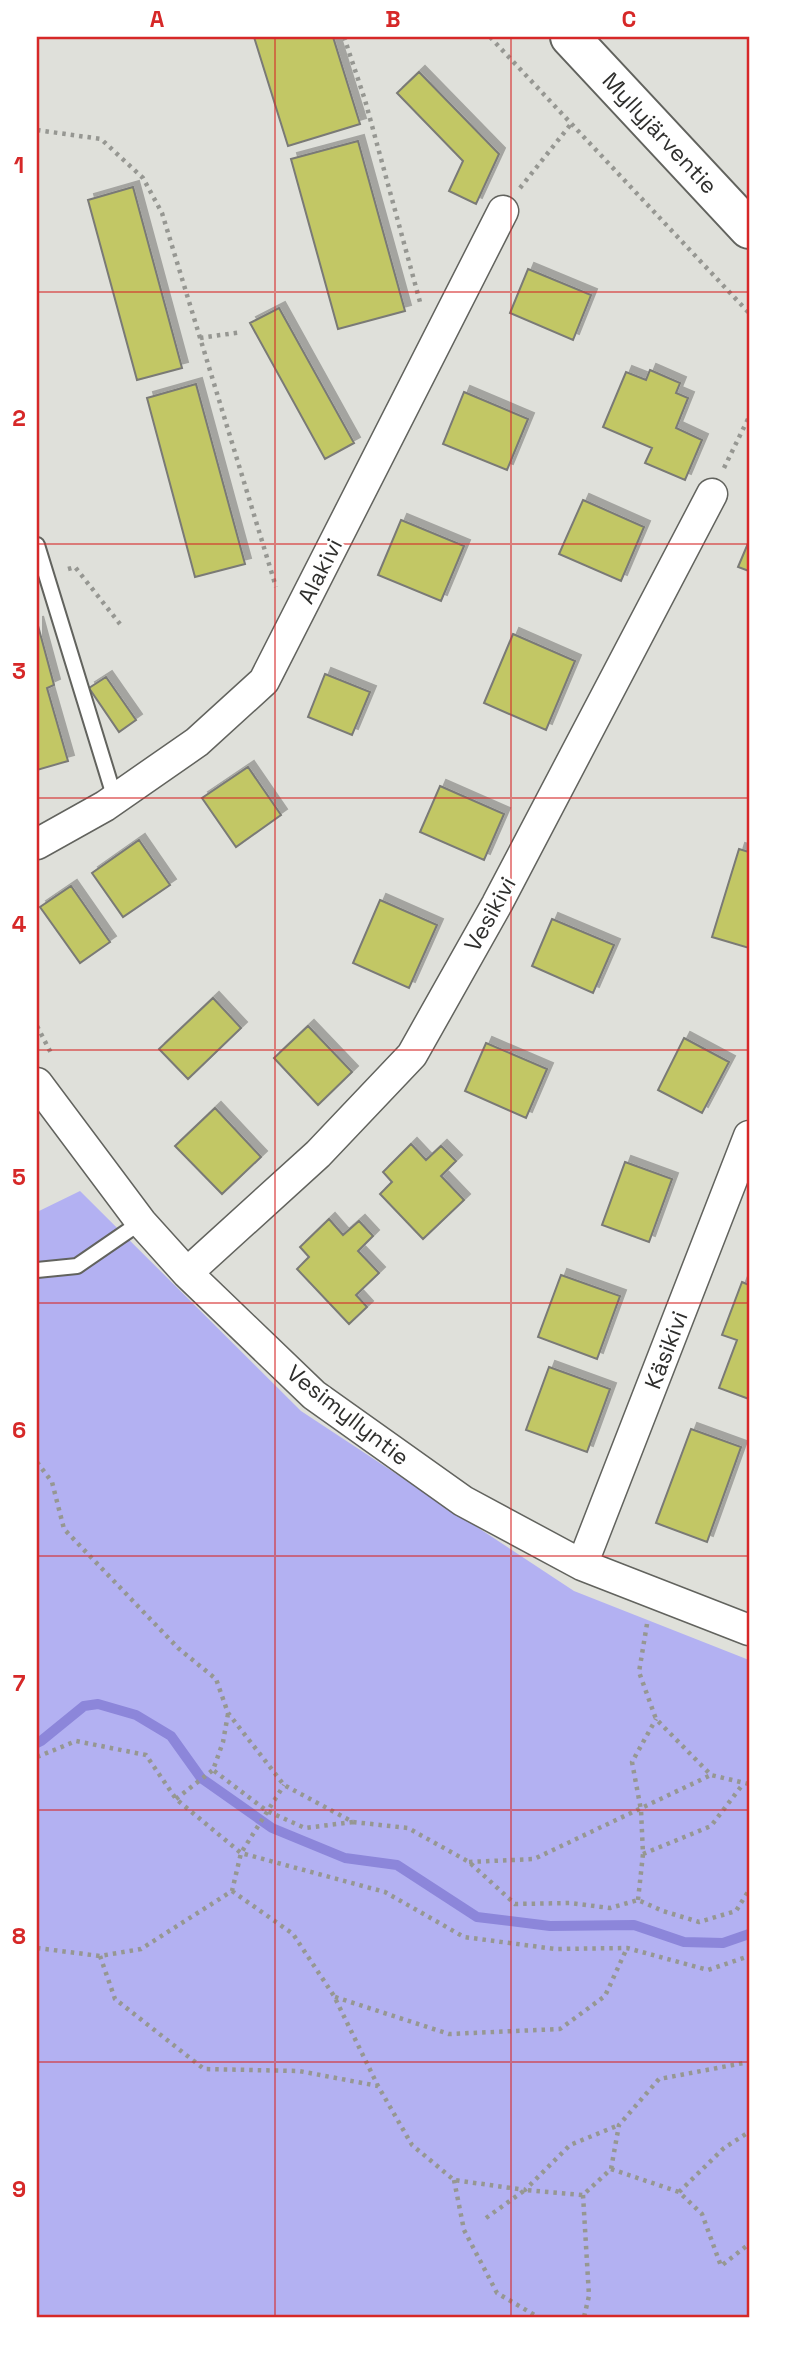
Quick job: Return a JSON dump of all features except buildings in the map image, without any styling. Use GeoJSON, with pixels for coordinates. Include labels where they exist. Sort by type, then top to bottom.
{"type":"FeatureCollection","features":[{"type":"Feature","properties":{"kind":"main road","name":"Myllyjärventie"},"geometry":{"type":"LineString","coordinates":[[570,37],[749,229]]}},
{"type":"Feature","properties":{"kind":"street","name":"Alakivi"},"geometry":{"type":"LineString","coordinates":[[37,844],[115,799],[197,742],[264,681],[503,211]]}},
{"type":"Feature","properties":{"kind":"street","name":"Vesikivi"},"geometry":{"type":"LineString","coordinates":[[187,1273],[318,1154],[412,1055],[497,904],[712,494]]}},
{"type":"Feature","properties":{"kind":"street","name":"Vesimyllyntie"},"geometry":{"type":"LineString","coordinates":[[37,1083],[141,1222],[187,1273],[314,1395],[463,1501],[582,1565],[749,1630]]}},
{"type":"Feature","properties":{"kind":"street","name":"Käsikivi"},"geometry":{"type":"LineString","coordinates":[[582,1565],[749,1136]]}},
{"type":"Feature","properties":{"kind":"lane"},"geometry":{"type":"LineString","coordinates":[[37,545],[115,799]]}},
{"type":"Feature","properties":{"kind":"lane"},"geometry":{"type":"LineString","coordinates":[[37,1270],[77,1266],[141,1222]]}},
{"type":"Feature","properties":{"kind":"path"},"geometry":{"type":"LineString","coordinates":[[344,37],[365,100],[421,306]]}},
{"type":"Feature","properties":{"kind":"path"},"geometry":{"type":"LineString","coordinates":[[490,37],[749,313]]}},
{"type":"Feature","properties":{"kind":"path"},"geometry":{"type":"LineString","coordinates":[[503,211],[571,124]]}},
{"type":"Feature","properties":{"kind":"path"},"geometry":{"type":"LineString","coordinates":[[37,130],[101,139],[143,177],[162,213],[289,632]]}},
{"type":"Feature","properties":{"kind":"path"},"geometry":{"type":"LineString","coordinates":[[200,338],[242,332]]}},
{"type":"Feature","properties":{"kind":"path"},"geometry":{"type":"LineString","coordinates":[[712,494],[749,417]]}},
{"type":"Feature","properties":{"kind":"path"},"geometry":{"type":"LineString","coordinates":[[46,574],[75,567],[120,624]]}},
{"type":"Feature","properties":{"kind":"path"},"geometry":{"type":"LineString","coordinates":[[37,1026],[56,1060]]}},
{"type":"Feature","properties":{"kind":"path"},"geometry":{"type":"LineString","coordinates":[[37,1462],[52,1482],[64,1529],[178,1648],[216,1679],[228,1713],[284,1785],[353,1822]]}},
{"type":"Feature","properties":{"kind":"path"},"geometry":{"type":"LineString","coordinates":[[643,1854],[711,1826],[746,1784],[711,1775],[656,1719],[639,1672],[653,1592]]}},
{"type":"Feature","properties":{"kind":"path"},"geometry":{"type":"LineString","coordinates":[[176,1800],[213,1770],[223,1742],[228,1713]]}},
{"type":"Feature","properties":{"kind":"path"},"geometry":{"type":"LineString","coordinates":[[638,1900],[643,1854],[641,1810],[632,1762],[656,1719]]}},
{"type":"Feature","properties":{"kind":"path"},"geometry":{"type":"LineString","coordinates":[[37,1756],[76,1741],[146,1755],[176,1800],[241,1853],[385,1892],[464,1937],[555,1949],[627,1948],[708,1969],[749,1956]]}},
{"type":"Feature","properties":{"kind":"path"},"geometry":{"type":"LineString","coordinates":[[213,1770],[267,1811],[304,1828],[353,1822],[408,1828],[469,1862],[515,1904],[570,1903],[610,1908],[638,1900],[699,1922],[736,1912],[749,1890]]}},
{"type":"Feature","properties":{"kind":"path"},"geometry":{"type":"LineString","coordinates":[[469,1862],[534,1859],[711,1775]]}},
{"type":"Feature","properties":{"kind":"path"},"geometry":{"type":"LineString","coordinates":[[37,1948],[100,1956],[141,1949],[232,1891],[241,1853],[284,1785]]}},
{"type":"Feature","properties":{"kind":"path"},"geometry":{"type":"LineString","coordinates":[[232,1891],[293,1934],[334,1996],[378,2085],[412,2145],[454,2180],[583,2195],[611,2169],[619,2125]]}},
{"type":"Feature","properties":{"kind":"path"},"geometry":{"type":"LineString","coordinates":[[334,1996],[449,2034],[560,2029],[604,1996],[627,1948]]}},
{"type":"Feature","properties":{"kind":"path"},"geometry":{"type":"LineString","coordinates":[[100,1956],[115,1999],[204,2069],[299,2070],[378,2085]]}},
{"type":"Feature","properties":{"kind":"path"},"geometry":{"type":"LineString","coordinates":[[486,2218],[525,2190],[570,2145],[619,2125],[659,2079],[749,2062]]}},
{"type":"Feature","properties":{"kind":"path"},"geometry":{"type":"LineString","coordinates":[[679,2192],[724,2148],[749,2132]]}},
{"type":"Feature","properties":{"kind":"path"},"geometry":{"type":"LineString","coordinates":[[611,2169],[679,2192],[702,2214],[721,2266],[749,2244]]}},
{"type":"Feature","properties":{"kind":"path"},"geometry":{"type":"LineString","coordinates":[[454,2180],[464,2230],[497,2293],[538,2317]]}},
{"type":"Feature","properties":{"kind":"path"},"geometry":{"type":"LineString","coordinates":[[583,2195],[589,2296],[584,2317]]}},
{"type":"Feature","properties":{"kind":"shaded area"},"geometry":{"type":"Polygon","coordinates":[[[80,1191],[301,1411],[574,1591],[749,1660],[749,2317],[37,2317],[37,1212],[80,1191]]]}},
{"type":"Feature","properties":{"kind":"waterway"},"geometry":{"type":"LineString","coordinates":[[37,1743],[84,1706],[98,1704],[136,1715],[171,1736],[201,1778],[272,1828],[345,1858],[397,1865],[477,1917],[550,1926],[634,1925],[684,1942],[723,1943],[749,1934]]}}]}
